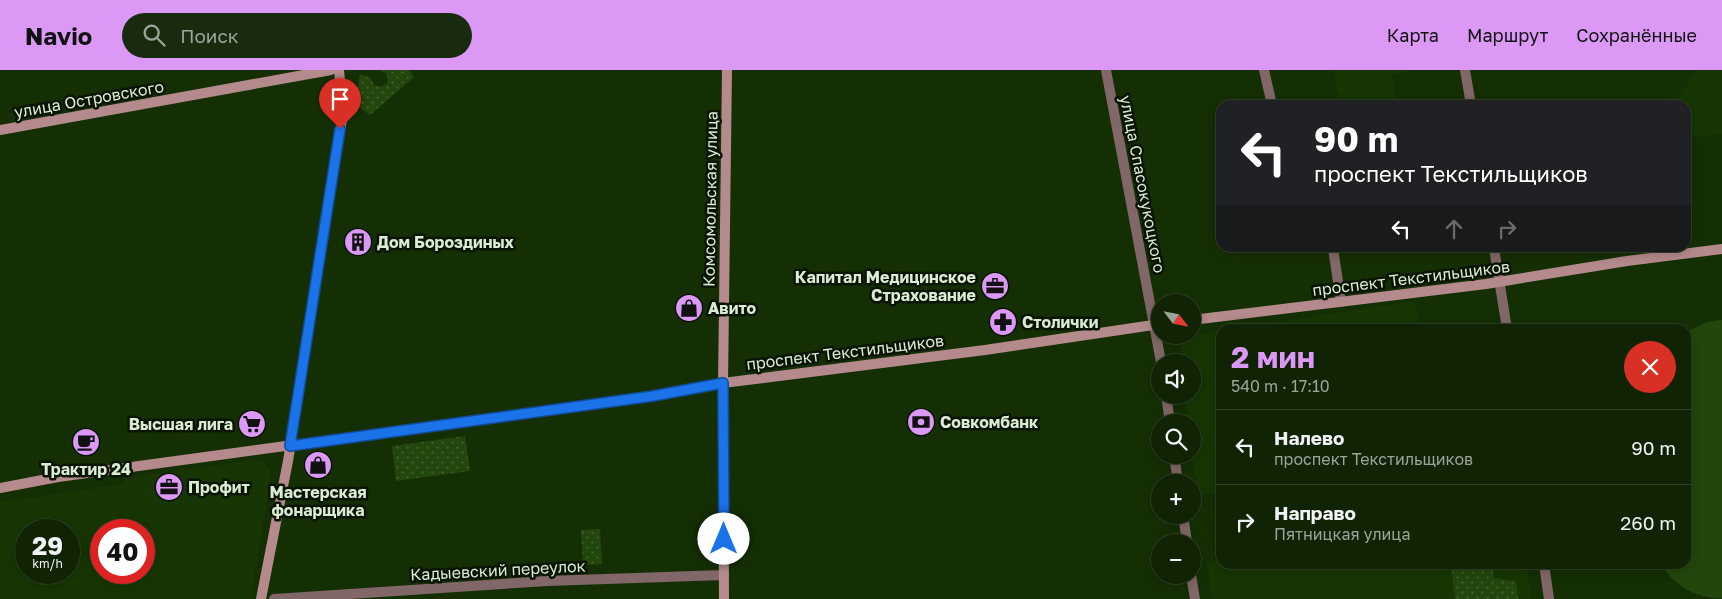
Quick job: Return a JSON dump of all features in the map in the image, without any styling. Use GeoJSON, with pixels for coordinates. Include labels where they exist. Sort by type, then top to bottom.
{"type":"FeatureCollection","features":[{"type":"Feature","properties":{"kind":"street","name":"улица Островского"},"geometry":{"type":"LineString","coordinates":[[0,130],[331,70]]}},
{"type":"Feature","properties":{"kind":"street"},"geometry":{"type":"LineString","coordinates":[[261,599],[290,446],[343,113],[340,70]]}},
{"type":"Feature","properties":{"kind":"street","name":"Комсомольская улица"},"geometry":{"type":"LineString","coordinates":[[724,599],[723,383],[727,70]]}},
{"type":"Feature","properties":{"kind":"street","name":"улица Спасокукоцкого"},"geometry":{"type":"LineString","coordinates":[[1106,70],[1152,294]]}},
{"type":"Feature","properties":{"kind":"street"},"geometry":{"type":"LineString","coordinates":[[1264,70],[1271,100]]}},
{"type":"Feature","properties":{"kind":"street"},"geometry":{"type":"LineString","coordinates":[[1465,70],[1470,100]]}},
{"type":"Feature","properties":{"kind":"street","name":"проспект Текстильщиков"},"geometry":{"type":"LineString","coordinates":[[1201,319],[1500,282],[1627,261],[1722,249]]}},
{"type":"Feature","properties":{"kind":"street"},"geometry":{"type":"LineString","coordinates":[[1334,252],[1341,302]]}},
{"type":"Feature","properties":{"kind":"street"},"geometry":{"type":"LineString","coordinates":[[1495,252],[1506,324]]}},
{"type":"Feature","properties":{"kind":"street","name":"проспект Текстильщиков"},"geometry":{"type":"LineString","coordinates":[[0,488],[58,478],[653,396],[723,383],[968,352],[1151,325]]}},
{"type":"Feature","properties":{"kind":"street"},"geometry":{"type":"LineString","coordinates":[[1545,569],[1550,599]]}},
{"type":"Feature","properties":{"kind":"street","name":"Кадыевский переулок"},"geometry":{"type":"LineString","coordinates":[[274,599],[547,581],[724,575]]}},
{"type":"Feature","properties":{"kind":"street"},"geometry":{"type":"LineString","coordinates":[[1193,584],[1195,599]]}},
{"type":"Feature","properties":{"kind":"shaded area"},"geometry":{"type":"Polygon","coordinates":[[[379,70],[409,70],[414,77],[370,115],[355,104],[360,74],[371,78],[374,85],[381,87],[387,83],[388,79],[386,73],[379,70]]]}},
{"type":"Feature","properties":{"kind":"shaded area"},"geometry":{"type":"Polygon","coordinates":[[[1334,70],[1408,70],[1392,74],[1395,100],[1339,100],[1334,70]]]}},
{"type":"Feature","properties":{"kind":"shaded area"},"geometry":{"type":"Polygon","coordinates":[[[1697,70],[1722,70],[1722,133],[1700,137],[1691,135],[1691,100],[1676,100],[1697,70]]]}},
{"type":"Feature","properties":{"kind":"shaded area"},"geometry":{"type":"Polygon","coordinates":[[[1415,301],[1419,324],[1264,324],[1415,301]]]}},
{"type":"Feature","properties":{"kind":"shaded area"},"geometry":{"type":"Polygon","coordinates":[[[1722,320],[1722,598],[1704,596],[1687,589],[1672,578],[1664,569],[1691,569],[1691,330],[1707,322],[1722,320]]]}},
{"type":"Feature","properties":{"kind":"shaded area"},"geometry":{"type":"Polygon","coordinates":[[[1216,331],[1216,493],[1201,495],[1201,474],[1195,474],[1193,464],[1201,464],[1201,414],[1187,414],[1185,404],[1201,404],[1201,354],[1181,354],[1181,344],[1201,344],[1201,334],[1216,331]]]}},
{"type":"Feature","properties":{"kind":"shaded area"},"geometry":{"type":"Polygon","coordinates":[[[465,436],[470,471],[396,481],[392,446],[465,436]]]}},
{"type":"Feature","properties":{"kind":"shaded area"},"geometry":{"type":"Polygon","coordinates":[[[253,460],[265,463],[271,474],[251,599],[0,599],[0,502],[125,484],[126,478],[253,460]]]}},
{"type":"Feature","properties":{"kind":"shaded area"},"geometry":{"type":"Polygon","coordinates":[[[600,529],[602,564],[583,565],[581,530],[600,529]]]}},
{"type":"Feature","properties":{"kind":"shaded area"},"geometry":{"type":"Polygon","coordinates":[[[1216,560],[1216,569],[1527,569],[1532,599],[1212,599],[1207,561],[1216,560]]]}},
{"type":"Feature","properties":{"kind":"shaded area"},"geometry":{"type":"Polygon","coordinates":[[[1452,569],[1493,569],[1494,578],[1516,582],[1518,599],[1455,599],[1452,569]]]}},
{"type":"Feature","properties":{"kind":"place","name":"Дом Бороздиных"},"geometry":{"type":"Point","coordinates":[358,242]}},
{"type":"Feature","properties":{"kind":"place","name":"Капитал Медицинское Страхование"},"geometry":{"type":"Point","coordinates":[995,286]}},
{"type":"Feature","properties":{"kind":"place","name":"Авито"},"geometry":{"type":"Point","coordinates":[689,308]}},
{"type":"Feature","properties":{"kind":"place","name":"Столички"},"geometry":{"type":"Point","coordinates":[1003,322]}},
{"type":"Feature","properties":{"kind":"place","name":"Совкомбанк"},"geometry":{"type":"Point","coordinates":[921,422]}},
{"type":"Feature","properties":{"kind":"place","name":"Высшая лига"},"geometry":{"type":"Point","coordinates":[252,424]}},
{"type":"Feature","properties":{"kind":"place","name":"Трактир 24"},"geometry":{"type":"Point","coordinates":[86,442]}},
{"type":"Feature","properties":{"kind":"place","name":"Мастерская фонарщика"},"geometry":{"type":"Point","coordinates":[318,465]}},
{"type":"Feature","properties":{"kind":"place","name":"Профит"},"geometry":{"type":"Point","coordinates":[169,487]}},
{"type":"Feature","properties":{"kind":"route"},"geometry":{"type":"LineString","coordinates":[[340,129],[290,446],[653,396],[723,383],[724,539]]}}]}
